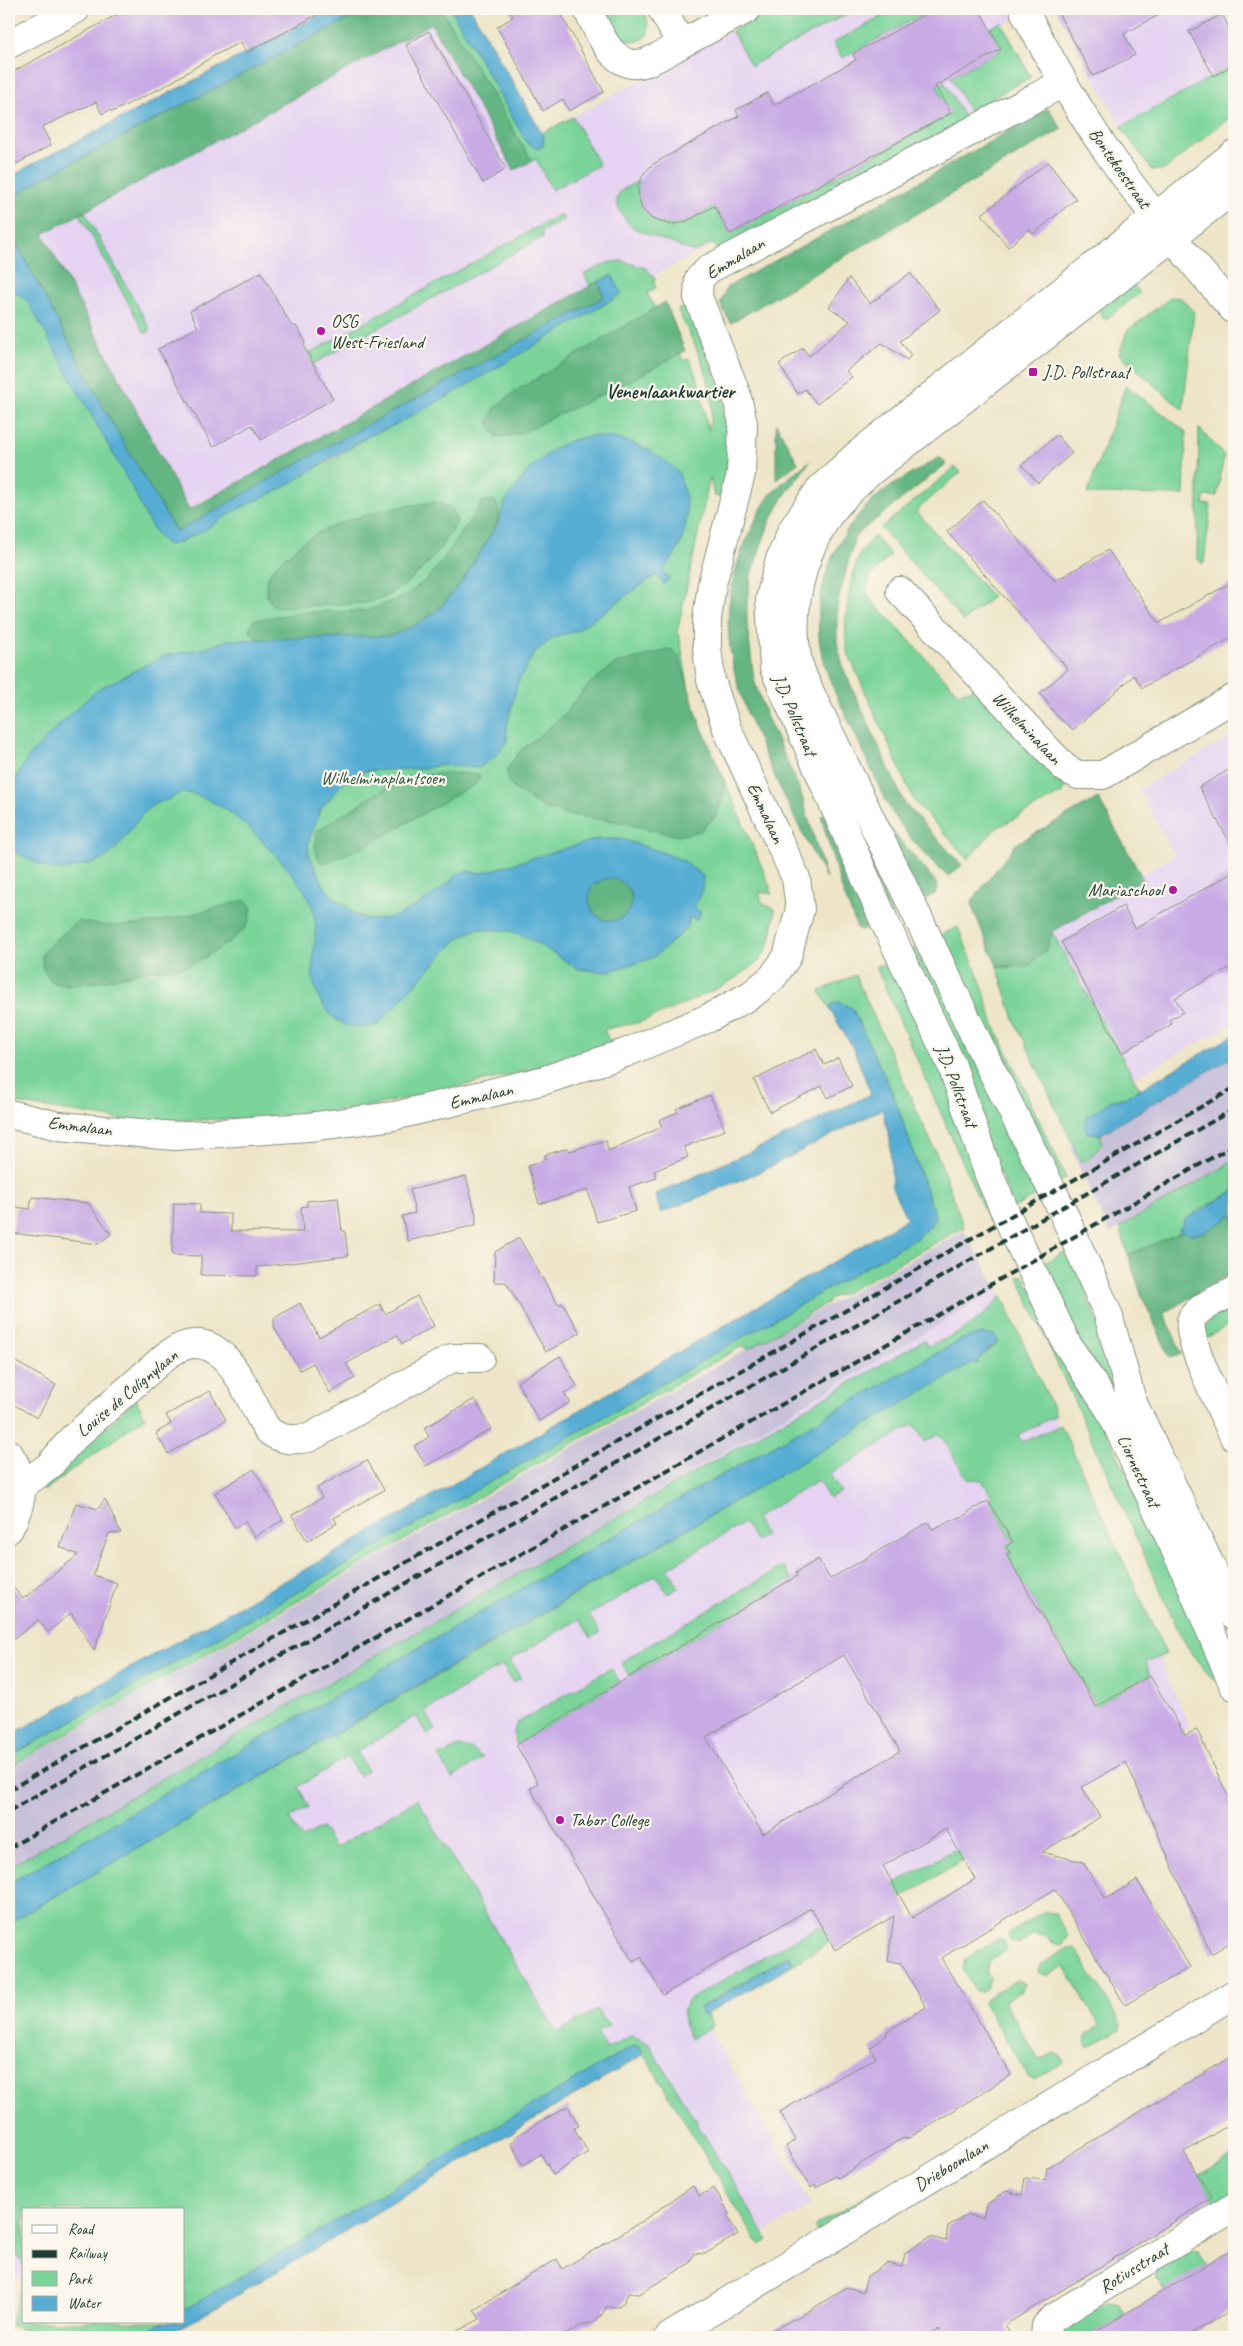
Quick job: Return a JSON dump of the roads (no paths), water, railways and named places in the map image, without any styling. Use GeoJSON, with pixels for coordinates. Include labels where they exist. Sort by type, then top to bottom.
{"type":"FeatureCollection","features":[{"type":"Feature","properties":{"kind":"street"},"geometry":{"type":"LineString","coordinates":[[9,44],[76,9]]}},
{"type":"Feature","properties":{"kind":"street"},"geometry":{"type":"LineString","coordinates":[[587,9],[611,54],[628,63],[645,63],[747,9]]}},
{"type":"Feature","properties":{"kind":"street"},"geometry":{"type":"LineString","coordinates":[[662,9],[681,44]]}},
{"type":"Feature","properties":{"kind":"street","name":"Bontekoestraat"},"geometry":{"type":"LineString","coordinates":[[1025,13],[1063,83],[1104,147],[1155,217],[1234,310]]}},
{"type":"Feature","properties":{"kind":"street","name":"Emmalaan"},"geometry":{"type":"LineString","coordinates":[[9,1114],[60,1126],[175,1136],[309,1127],[394,1116],[545,1080],[625,1053],[709,1018],[751,995],[772,978],[787,958],[800,909],[796,878],[727,730],[711,680],[707,648],[708,603],[741,474],[743,423],[736,393],[698,297],[699,279],[709,269],[1063,83]]}},
{"type":"Feature","properties":{"kind":"street","name":"J.D. Pollstraat"},"geometry":{"type":"LineString","coordinates":[[1028,1264],[989,1175],[952,1066],[882,916],[774,668],[770,599],[779,562],[792,530],[820,489],[857,455],[1234,154]]}},
{"type":"Feature","properties":{"kind":"street","name":"J.D. Pollstraat"},"geometry":{"type":"LineString","coordinates":[[1061,1208],[982,1051],[819,711],[798,663],[795,632],[796,599],[813,542],[841,500],[870,472],[1234,189]]}},
{"type":"Feature","properties":{"kind":"street","name":"Wilhelminalaan"},"geometry":{"type":"LineString","coordinates":[[900,591],[1065,768],[1078,775],[1102,775],[1234,698]]}},
{"type":"Feature","properties":{"kind":"street","name":"Liornestraat"},"geometry":{"type":"LineString","coordinates":[[1061,1208],[1108,1314],[1132,1402],[1234,1615]]}},
{"type":"Feature","properties":{"kind":"street","name":"Liornestraat"},"geometry":{"type":"LineString","coordinates":[[1028,1264],[1067,1344],[1111,1412],[1183,1566],[1234,1686]]}},
{"type":"Feature","properties":{"kind":"street"},"geometry":{"type":"LineString","coordinates":[[1234,1291],[1192,1317],[1189,1325],[1193,1343],[1234,1437]]}},
{"type":"Feature","properties":{"kind":"street","name":"Louise de Colignylaan"},"geometry":{"type":"LineString","coordinates":[[23,1485],[49,1466],[72,1439],[167,1355],[185,1345],[203,1345],[220,1352],[234,1368],[267,1430],[280,1438],[293,1440],[309,1438],[452,1358],[480,1358]]}},
{"type":"Feature","properties":{"kind":"street"},"geometry":{"type":"LineString","coordinates":[[9,1454],[18,1468],[23,1485],[19,1507],[9,1529]]}},
{"type":"Feature","properties":{"kind":"street","name":"Drieboomlaan"},"geometry":{"type":"LineString","coordinates":[[669,2337],[1234,1994]]}},
{"type":"Feature","properties":{"kind":"street","name":"Rotiusstraat"},"geometry":{"type":"LineString","coordinates":[[1045,2337],[1046,2326],[1053,2318],[1234,2207]]}},
{"type":"Feature","properties":{"kind":"water"},"geometry":{"type":"Polygon","coordinates":[[[331,9],[367,9],[43,178],[15,196],[9,203],[9,179],[27,167],[331,9]]]}},
{"type":"Feature","properties":{"kind":"water"},"geometry":{"type":"Polygon","coordinates":[[[451,9],[471,9],[544,137],[543,146],[538,149],[527,143],[451,9]]]}},
{"type":"Feature","properties":{"kind":"water"},"geometry":{"type":"Polygon","coordinates":[[[9,229],[108,416],[175,530],[179,531],[334,443],[604,297],[599,282],[612,275],[622,294],[456,392],[393,426],[370,435],[281,489],[238,509],[203,531],[180,542],[168,545],[158,536],[149,523],[136,495],[28,302],[20,295],[9,292],[9,229]]]}},
{"type":"Feature","properties":{"kind":"water"},"geometry":{"type":"Polygon","coordinates":[[[592,436],[613,438],[632,443],[649,450],[678,472],[686,497],[686,520],[681,542],[663,571],[669,579],[664,584],[656,575],[578,630],[553,638],[535,652],[518,682],[507,725],[507,742],[496,755],[479,768],[439,765],[428,768],[365,771],[346,779],[321,809],[308,843],[309,855],[327,891],[354,914],[371,920],[389,918],[401,914],[424,901],[450,882],[456,874],[468,871],[482,873],[597,839],[622,839],[684,861],[703,876],[702,893],[694,908],[701,912],[697,920],[689,917],[688,927],[653,958],[606,972],[579,969],[527,937],[510,931],[477,929],[457,939],[377,1026],[351,1026],[340,1022],[329,1013],[319,999],[314,985],[314,915],[306,893],[284,864],[246,825],[211,801],[184,793],[156,804],[142,815],[108,856],[96,862],[69,869],[61,870],[47,867],[9,848],[9,790],[28,757],[98,689],[164,656],[206,648],[228,640],[391,636],[421,622],[439,609],[461,583],[497,525],[505,502],[528,470],[553,449],[572,440],[592,436]],[[606,878],[592,886],[589,899],[591,909],[597,916],[615,921],[623,917],[629,909],[632,896],[622,882],[606,878]]]}},
{"type":"Feature","properties":{"kind":"water"},"geometry":{"type":"Polygon","coordinates":[[[838,1002],[852,1008],[894,1096],[936,1219],[920,1236],[9,1757],[9,1736],[364,1536],[907,1219],[892,1188],[890,1139],[882,1109],[762,1171],[661,1213],[655,1194],[772,1142],[871,1094],[854,1050],[832,1013],[830,1006],[838,1002]]]}},
{"type":"Feature","properties":{"kind":"water"},"geometry":{"type":"Polygon","coordinates":[[[1234,1035],[1234,1056],[1101,1134],[1087,1133],[1085,1128],[1086,1117],[1110,1101],[1126,1097],[1234,1035]]]}},
{"type":"Feature","properties":{"kind":"water"},"geometry":{"type":"Polygon","coordinates":[[[1234,1191],[1234,1214],[1202,1232],[1189,1234],[1184,1231],[1181,1233],[1179,1229],[1183,1226],[1184,1220],[1234,1191]]]}},
{"type":"Feature","properties":{"kind":"water"},"geometry":{"type":"Polygon","coordinates":[[[981,1334],[995,1335],[998,1341],[978,1359],[979,1362],[976,1364],[974,1362],[9,1923],[9,1883],[962,1339],[981,1334]]]}},
{"type":"Feature","properties":{"kind":"water"},"geometry":{"type":"Polygon","coordinates":[[[789,1955],[794,1964],[703,2016],[699,2009],[789,1955]]]}},
{"type":"Feature","properties":{"kind":"water"},"geometry":{"type":"Polygon","coordinates":[[[635,2045],[639,2046],[642,2052],[641,2056],[200,2317],[161,2337],[138,2337],[160,2324],[185,2324],[185,2309],[635,2045]]]}},
{"type":"Feature","properties":{"kind":"railway"},"geometry":{"type":"LineString","coordinates":[[9,1790],[1234,1088]]}},
{"type":"Feature","properties":{"kind":"railway"},"geometry":{"type":"LineString","coordinates":[[9,1811],[1234,1109]]}},
{"type":"Feature","properties":{"kind":"railway"},"geometry":{"type":"LineString","coordinates":[[9,1848],[1234,1145]]}},
{"type":"Feature","properties":{"kind":"place","name":"OSG West-Friesland"},"geometry":{"type":"Point","coordinates":[321,331]}},
{"type":"Feature","properties":{"kind":"place","name":"J.D. Pollstraat"},"geometry":{"type":"Point","coordinates":[1033,372]}},
{"type":"Feature","properties":{"kind":"place","name":"Mariaschool"},"geometry":{"type":"Point","coordinates":[1173,890]}},
{"type":"Feature","properties":{"kind":"place","name":"Tabor College"},"geometry":{"type":"Point","coordinates":[560,1820]}},
{"type":"Feature","properties":{"kind":"district","name":"Venenlaankwartier"},"geometry":{"type":"Point","coordinates":[670,391]}},
{"type":"Feature","properties":{"kind":"park label","name":"Wilhelminaplantsoen"},"geometry":{"type":"Point","coordinates":[383,778]}}]}
